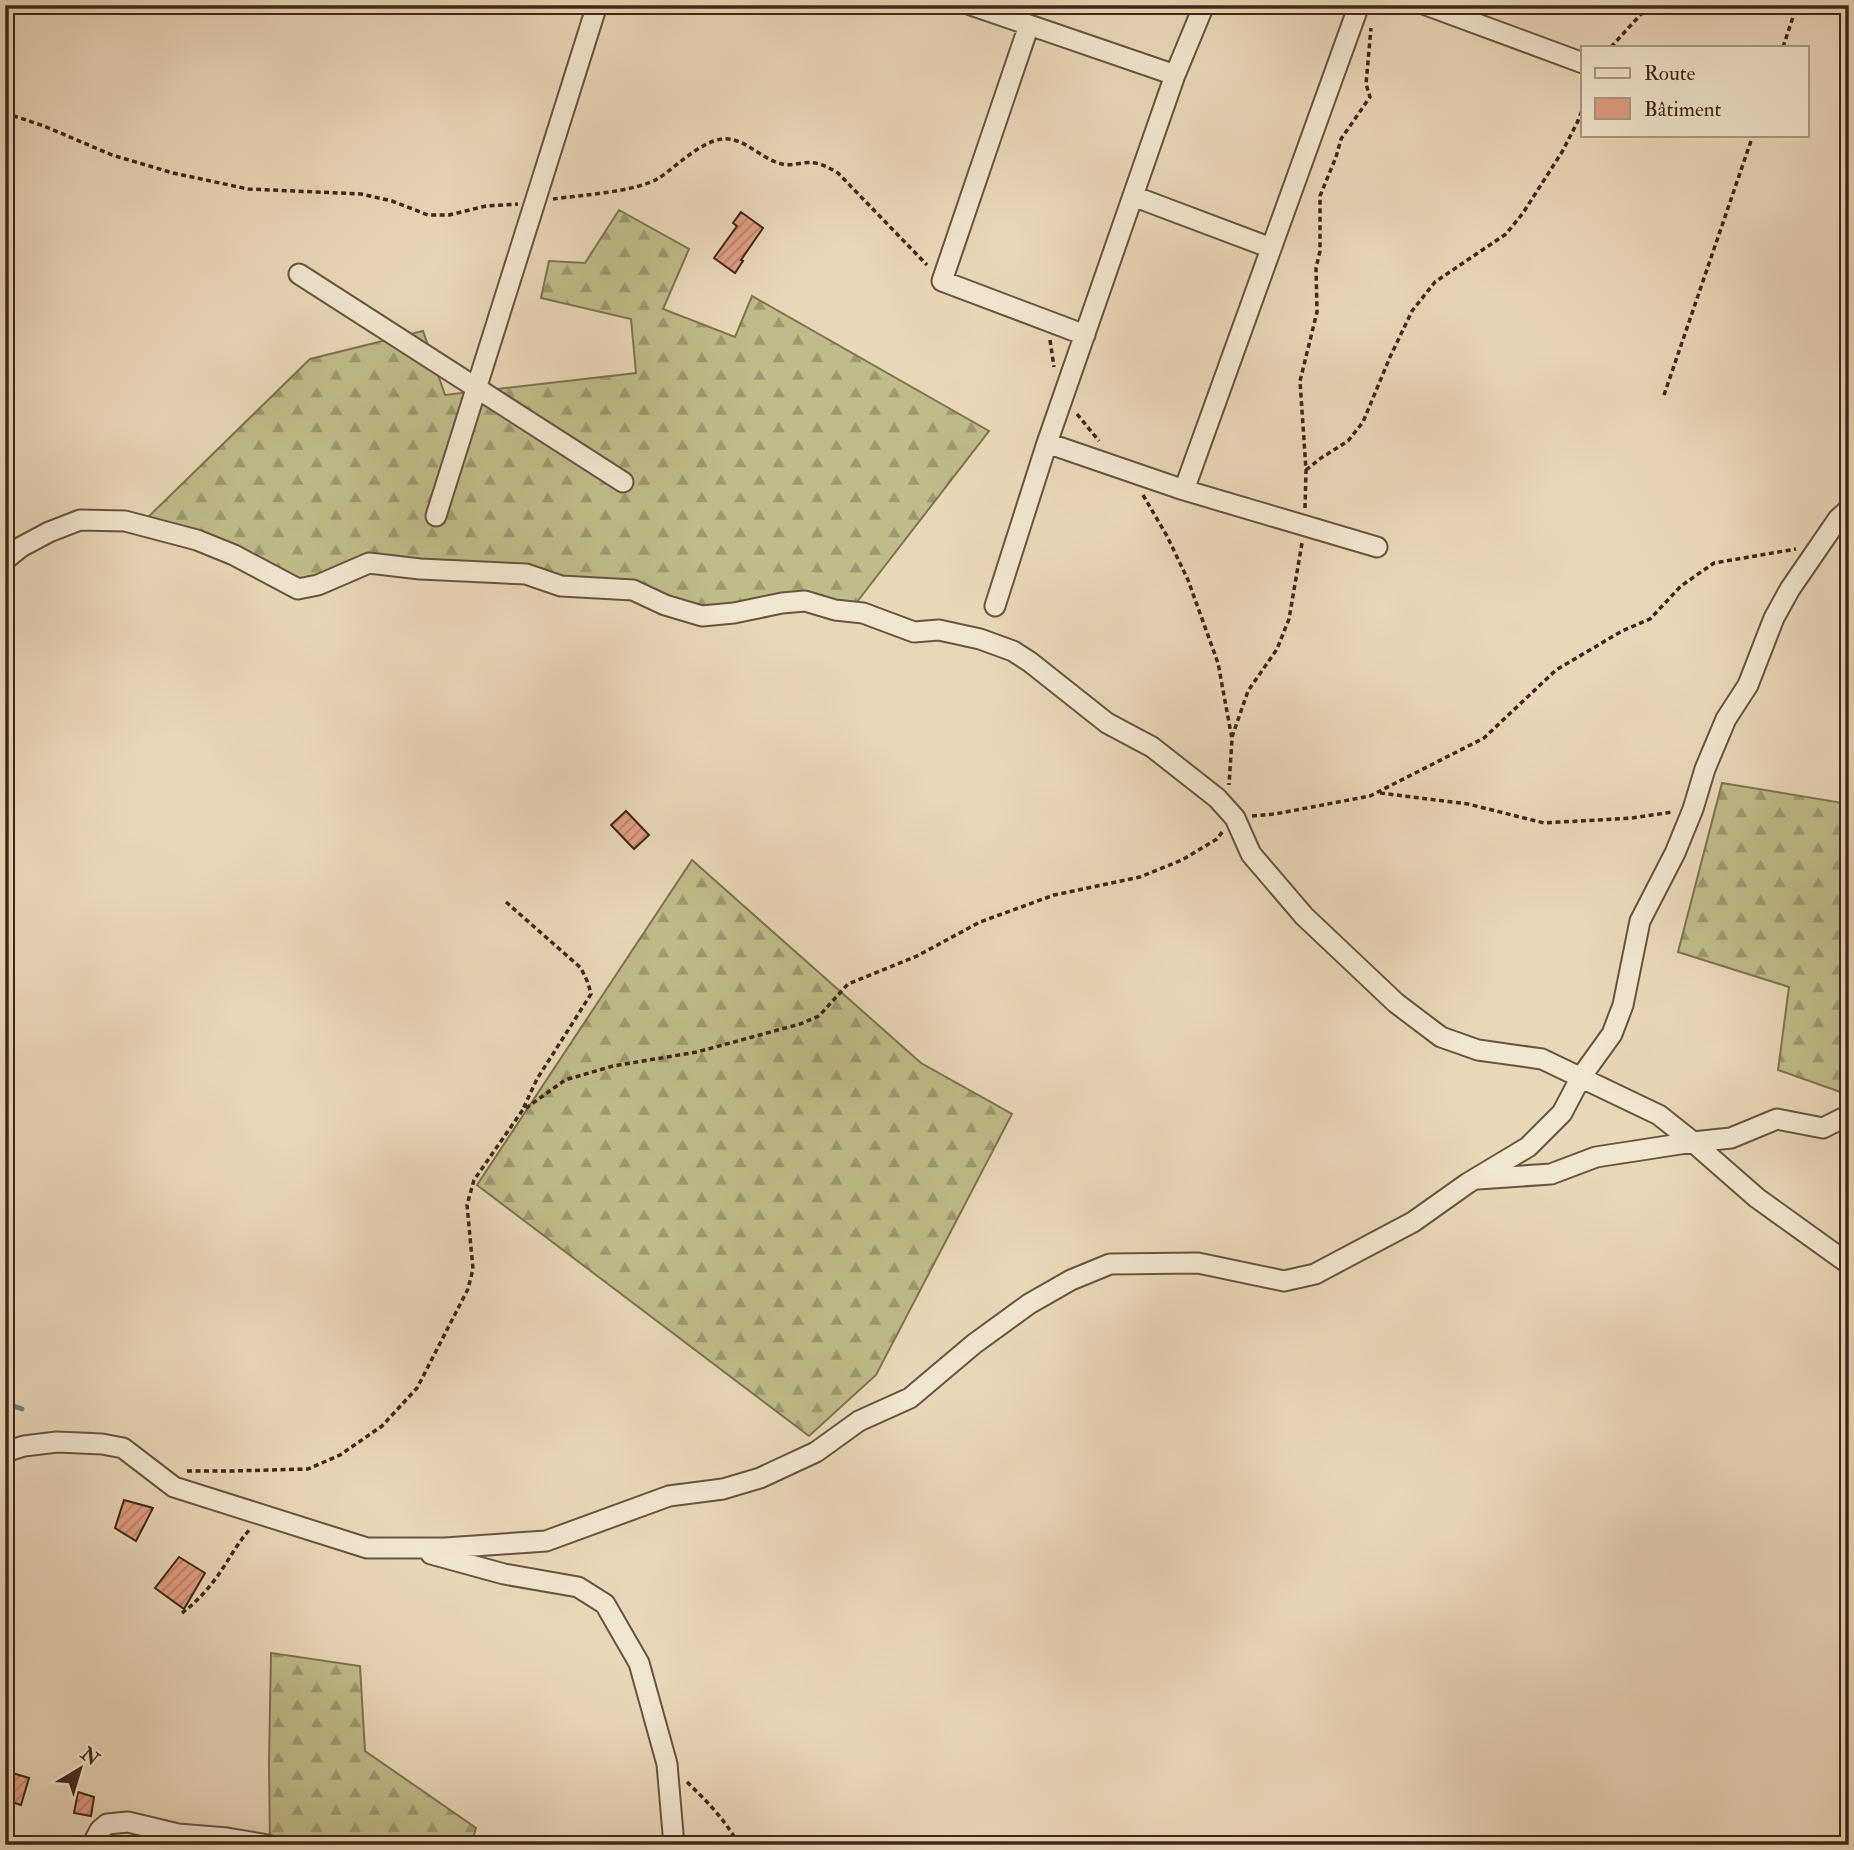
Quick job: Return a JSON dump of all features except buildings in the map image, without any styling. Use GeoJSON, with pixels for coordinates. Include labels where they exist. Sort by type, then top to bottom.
{"type":"FeatureCollection","features":[{"type":"Feature","properties":{"kind":"street"},"geometry":{"type":"LineString","coordinates":[[436,516],[597,5]]}},
{"type":"Feature","properties":{"kind":"street"},"geometry":{"type":"LineString","coordinates":[[971,5],[1175,75]]}},
{"type":"Feature","properties":{"kind":"street"},"geometry":{"type":"LineString","coordinates":[[995,606],[1063,396],[1175,75],[1204,5]]}},
{"type":"Feature","properties":{"kind":"street"},"geometry":{"type":"LineString","coordinates":[[1426,5],[1581,62]]}},
{"type":"Feature","properties":{"kind":"street"},"geometry":{"type":"LineString","coordinates":[[1184,490],[1358,8]]}},
{"type":"Feature","properties":{"kind":"street"},"geometry":{"type":"LineString","coordinates":[[1030,25],[942,281],[1085,335]]}},
{"type":"Feature","properties":{"kind":"street"},"geometry":{"type":"LineString","coordinates":[[1133,196],[1271,248]]}},
{"type":"Feature","properties":{"kind":"street"},"geometry":{"type":"LineString","coordinates":[[299,274],[623,482]]}},
{"type":"Feature","properties":{"kind":"street"},"geometry":{"type":"LineString","coordinates":[[1047,443],[1184,490],[1377,547]]}},
{"type":"Feature","properties":{"kind":"street"},"geometry":{"type":"LineString","coordinates":[[5,1452],[57,1442],[123,1448],[174,1487],[368,1548],[445,1548],[546,1541],[669,1496],[723,1489],[760,1478],[816,1452],[859,1421],[910,1398],[974,1344],[1028,1304],[1072,1280],[1110,1264],[1198,1263],[1284,1281],[1315,1274],[1413,1222],[1473,1180],[1528,1147],[1562,1113],[1581,1077],[1612,1034],[1623,1005],[1640,921],[1675,853],[1726,719],[1748,685],[1774,618],[1790,589],[1838,519],[1849,509]]}},
{"type":"Feature","properties":{"kind":"street"},"geometry":{"type":"LineString","coordinates":[[5,560],[49,531],[80,520],[125,521],[197,540],[234,555],[298,589],[318,585],[369,562],[420,569],[526,574],[561,586],[633,590],[665,606],[702,616],[805,601],[835,610],[863,613],[914,632],[939,630],[980,639],[1013,651],[1107,723],[1152,747],[1217,798],[1235,818],[1251,854],[1304,916],[1396,1003],[1441,1038],[1478,1049],[1542,1059],[1659,1115],[1757,1198],[1849,1264]]}},
{"type":"Feature","properties":{"kind":"street"},"geometry":{"type":"LineString","coordinates":[[1473,1180],[1551,1174],[1596,1157],[1731,1139],[1777,1119],[1823,1128],[1849,1115]]}},
{"type":"Feature","properties":{"kind":"street"},"geometry":{"type":"LineString","coordinates":[[412,1548],[504,1574],[578,1587],[606,1604],[639,1663],[667,1764],[674,1845]]}},
{"type":"Feature","properties":{"kind":"street"},"geometry":{"type":"LineString","coordinates":[[92,1845],[100,1830],[107,1824],[128,1822],[178,1834],[268,1845]]}},
{"type":"Feature","properties":{"kind":"path"},"geometry":{"type":"LineString","coordinates":[[1612,46],[1643,12],[1653,5]]}},
{"type":"Feature","properties":{"kind":"path"},"geometry":{"type":"LineString","coordinates":[[1783,46],[1797,5]]}},
{"type":"Feature","properties":{"kind":"path"},"geometry":{"type":"LineString","coordinates":[[1231,739],[1248,691],[1277,649],[1289,619],[1305,526],[1306,470],[1300,382],[1317,312],[1316,268],[1321,251],[1320,196],[1341,139],[1370,97],[1366,84],[1371,29],[1358,8]]}},
{"type":"Feature","properties":{"kind":"path"},"geometry":{"type":"LineString","coordinates":[[5,113],[44,126],[112,155],[173,173],[248,190],[361,194],[392,201],[428,215],[449,215],[485,206],[624,189],[656,179],[718,139],[733,140],[784,166],[821,163],[838,173],[942,281]]}},
{"type":"Feature","properties":{"kind":"path"},"geometry":{"type":"LineString","coordinates":[[1306,470],[1348,440],[1363,422],[1412,311],[1435,282],[1506,234],[1523,213],[1562,152],[1581,113]]}},
{"type":"Feature","properties":{"kind":"path"},"geometry":{"type":"LineString","coordinates":[[1664,395],[1753,136]]}},
{"type":"Feature","properties":{"kind":"path"},"geometry":{"type":"LineString","coordinates":[[1050,338],[1053,366],[1063,396],[1102,444]]}},
{"type":"Feature","properties":{"kind":"path"},"geometry":{"type":"LineString","coordinates":[[1129,472],[1167,536],[1188,580],[1218,663],[1231,739],[1229,786]]}},
{"type":"Feature","properties":{"kind":"path"},"geometry":{"type":"LineString","coordinates":[[522,1111],[565,1080],[614,1066],[697,1052],[800,1024],[819,1016],[848,984],[917,957],[981,922],[1054,895],[1140,877],[1182,860],[1217,839],[1235,818],[1275,814],[1377,793],[1484,738],[1556,670],[1622,631],[1650,619],[1681,586],[1714,563],[1822,543]]}},
{"type":"Feature","properties":{"kind":"path"},"geometry":{"type":"LineString","coordinates":[[1377,793],[1468,804],[1544,823],[1632,818],[1693,809]]}},
{"type":"Feature","properties":{"kind":"path"},"geometry":{"type":"LineString","coordinates":[[182,1471],[308,1469],[340,1455],[382,1426],[417,1388],[468,1289],[473,1269],[467,1205],[474,1180],[522,1111],[537,1079],[591,994],[581,968],[506,902]]}},
{"type":"Feature","properties":{"kind":"path"},"geometry":{"type":"LineString","coordinates":[[182,1613],[194,1604],[219,1574],[242,1538],[264,1516]]}},
{"type":"Feature","properties":{"kind":"path"},"geometry":{"type":"LineString","coordinates":[[667,1764],[705,1800],[732,1831],[739,1845]]}},
{"type":"Feature","properties":{"kind":"green space"},"geometry":{"type":"Polygon","coordinates":[[[619,210],[689,249],[663,309],[735,337],[752,296],[989,431],[850,611],[805,601],[702,616],[633,590],[369,563],[318,585],[140,525],[310,359],[423,331],[445,395],[636,373],[631,319],[541,298],[549,261],[585,263],[619,210]]]}},
{"type":"Feature","properties":{"kind":"green space"},"geometry":{"type":"Polygon","coordinates":[[[1722,783],[1849,804],[1849,1095],[1778,1070],[1789,987],[1678,952],[1722,783]]]}},
{"type":"Feature","properties":{"kind":"green space"},"geometry":{"type":"Polygon","coordinates":[[[692,860],[921,1063],[1012,1114],[876,1375],[809,1436],[477,1185],[692,860]]]}},
{"type":"Feature","properties":{"kind":"green space"},"geometry":{"type":"Polygon","coordinates":[[[271,1653],[360,1666],[365,1751],[476,1828],[471,1845],[270,1845],[271,1653]]]}},
{"type":"Feature","properties":{"kind":"waterway"},"geometry":{"type":"LineString","coordinates":[[5,1403],[22,1409]]}}]}
